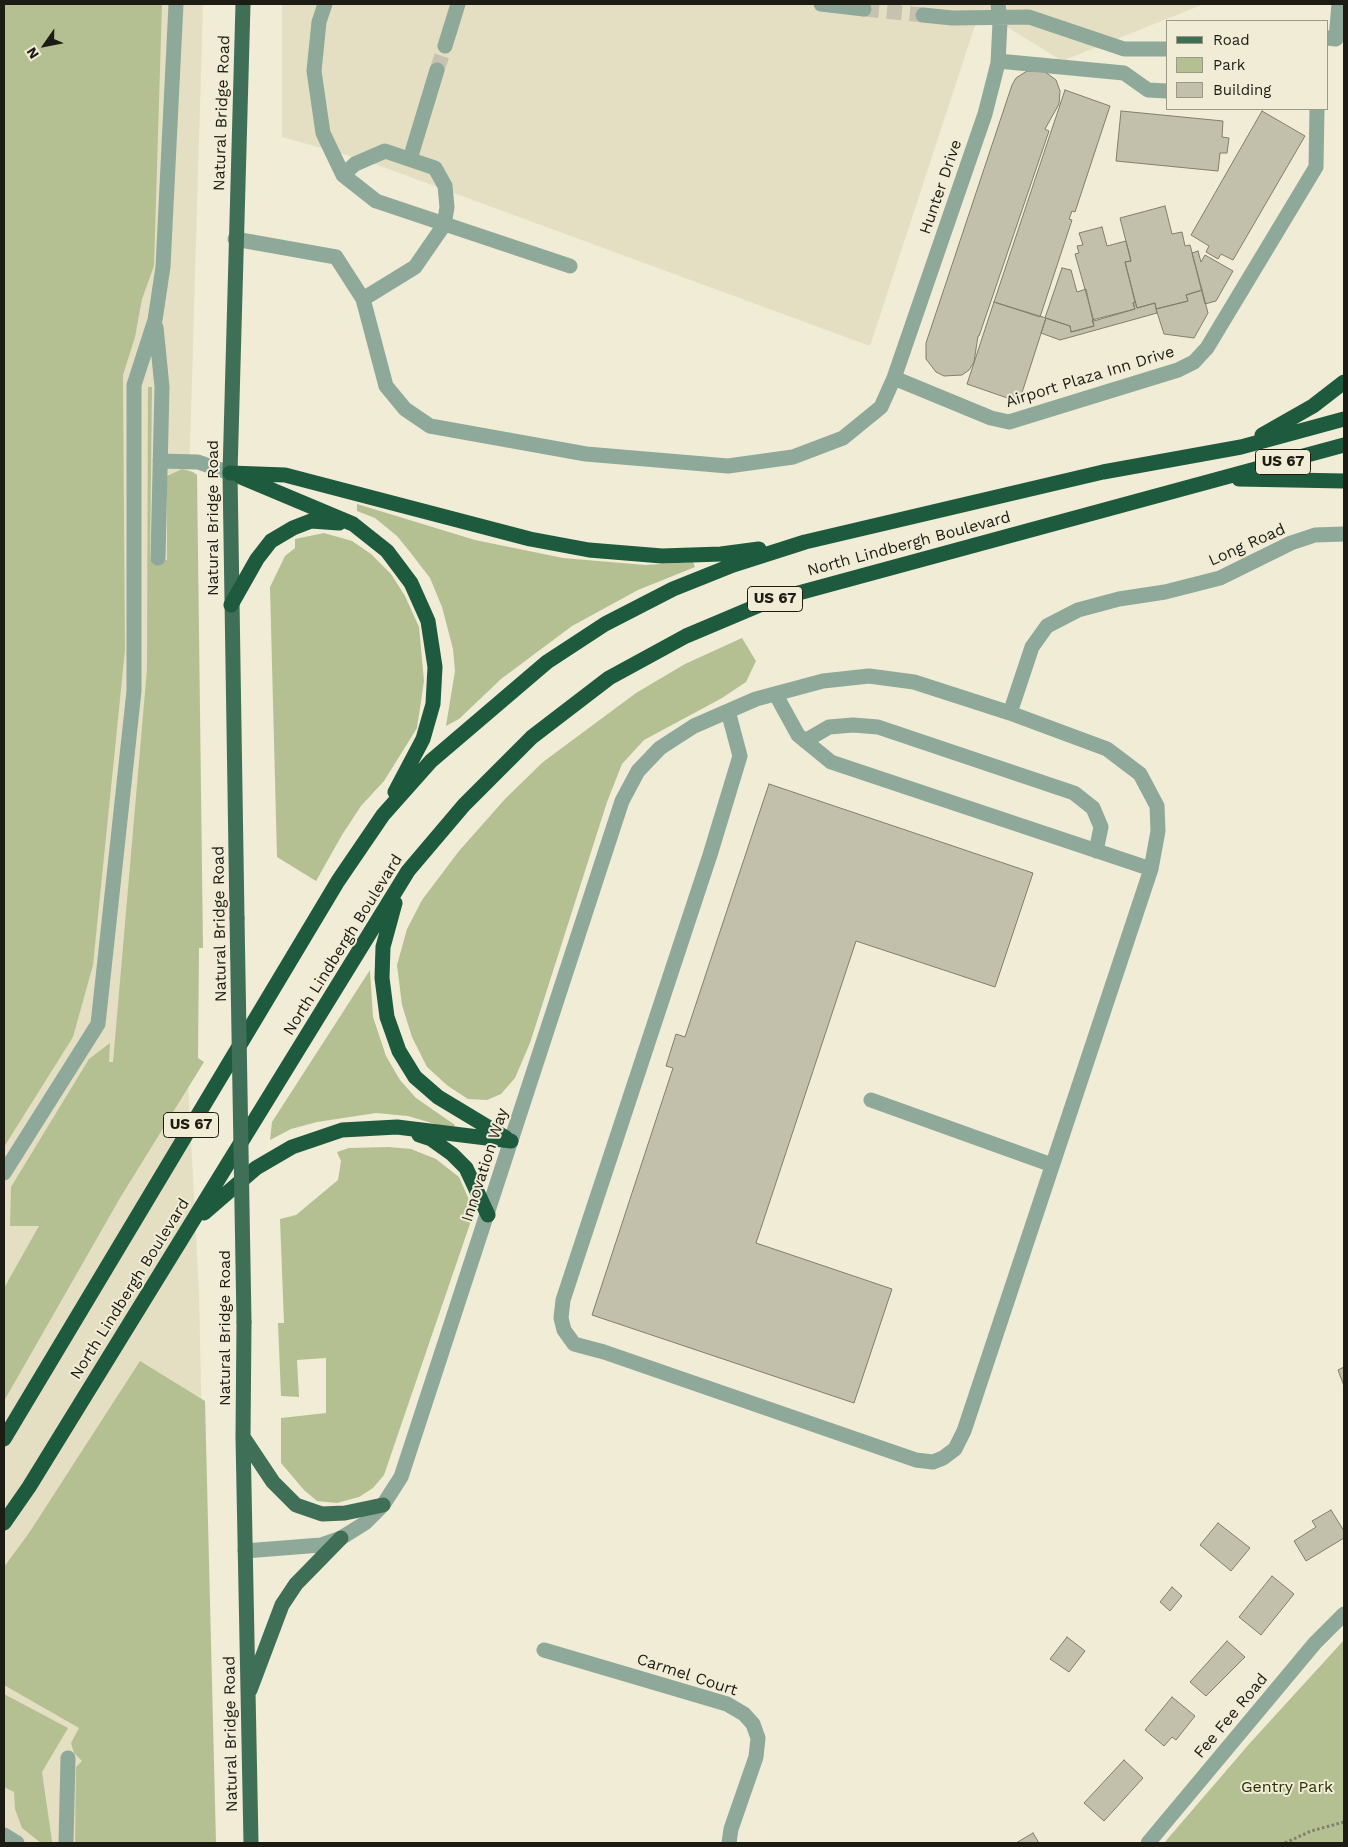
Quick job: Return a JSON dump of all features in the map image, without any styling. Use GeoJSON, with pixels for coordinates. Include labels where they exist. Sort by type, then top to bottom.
{"type":"FeatureCollection","features":[{"type":"Feature","properties":{"kind":"highway"},"geometry":{"type":"LineString","coordinates":[[1241,447],[1312,406],[1344,382]]}},
{"type":"Feature","properties":{"kind":"highway","name":"North Lindbergh Boulevard"},"geometry":{"type":"LineString","coordinates":[[4,1439],[338,881],[383,815],[431,761],[547,662],[605,624],[673,589],[733,565],[805,542],[1103,472],[1241,447],[1344,419]]}},
{"type":"Feature","properties":{"kind":"highway","name":"North Lindbergh Boulevard"},"geometry":{"type":"LineString","coordinates":[[4,1523],[29,1487],[408,871],[464,805],[532,737],[609,678],[686,636],[769,601],[1344,445]]}},
{"type":"Feature","properties":{"kind":"highway"},"geometry":{"type":"LineString","coordinates":[[230,473],[353,524],[388,551],[411,583],[428,621],[435,667],[433,704],[423,739],[383,815]]}},
{"type":"Feature","properties":{"kind":"highway"},"geometry":{"type":"LineString","coordinates":[[230,473],[284,475],[530,539],[589,550],[662,556],[721,554],[805,542]]}},
{"type":"Feature","properties":{"kind":"highway"},"geometry":{"type":"LineString","coordinates":[[1222,478],[1344,481]]}},
{"type":"Feature","properties":{"kind":"highway"},"geometry":{"type":"LineString","coordinates":[[231,605],[257,559],[271,541],[293,528],[311,521],[353,524]]}},
{"type":"Feature","properties":{"kind":"highway"},"geometry":{"type":"LineString","coordinates":[[408,871],[390,918],[383,947],[382,978],[387,1017],[399,1051],[415,1077],[438,1098],[511,1141]]}},
{"type":"Feature","properties":{"kind":"highway"},"geometry":{"type":"LineString","coordinates":[[187,1230],[217,1201],[256,1168],[292,1147],[342,1130],[396,1127],[511,1141]]}},
{"type":"Feature","properties":{"kind":"highway"},"geometry":{"type":"LineString","coordinates":[[396,1127],[431,1139],[452,1154],[466,1168],[488,1215]]}},
{"type":"Feature","properties":{"kind":"main road","name":"Natural Bridge Road"},"geometry":{"type":"LineString","coordinates":[[243,4],[235,238],[230,473],[244,1322],[243,1437],[251,1843]]}},
{"type":"Feature","properties":{"kind":"main road"},"geometry":{"type":"LineString","coordinates":[[243,1437],[273,1482],[296,1505],[322,1514],[345,1514],[383,1505]]}},
{"type":"Feature","properties":{"kind":"main road"},"geometry":{"type":"LineString","coordinates":[[248,1696],[282,1605],[296,1584],[341,1538]]}},
{"type":"Feature","properties":{"kind":"street"},"geometry":{"type":"LineString","coordinates":[[4,1173],[98,1024],[134,691],[134,385],[155,320],[164,267],[176,4]]}},
{"type":"Feature","properties":{"kind":"street"},"geometry":{"type":"LineString","coordinates":[[326,4],[319,22],[314,71],[322,133],[343,175],[376,201],[570,266]]}},
{"type":"Feature","properties":{"kind":"street"},"geometry":{"type":"LineString","coordinates":[[445,46],[458,4]]}},
{"type":"Feature","properties":{"kind":"street"},"geometry":{"type":"LineString","coordinates":[[822,4],[864,9]]}},
{"type":"Feature","properties":{"kind":"street"},"geometry":{"type":"LineString","coordinates":[[1328,38],[1336,39],[1339,4]]}},
{"type":"Feature","properties":{"kind":"street"},"geometry":{"type":"LineString","coordinates":[[923,15],[952,18],[999,11],[1029,17],[1124,49],[1166,49]]}},
{"type":"Feature","properties":{"kind":"street","name":"Hunter Drive"},"geometry":{"type":"LineString","coordinates":[[235,238],[336,257],[363,299],[386,386],[405,410],[430,426],[586,454],[728,466],[793,457],[843,438],[881,407],[894,378],[985,114],[998,61],[999,11]]}},
{"type":"Feature","properties":{"kind":"street"},"geometry":{"type":"LineString","coordinates":[[998,61],[1124,73],[1148,90],[1166,91]]}},
{"type":"Feature","properties":{"kind":"street"},"geometry":{"type":"LineString","coordinates":[[410,160],[437,70]]}},
{"type":"Feature","properties":{"kind":"street","name":"Airport Plaza Inn Drive"},"geometry":{"type":"LineString","coordinates":[[894,378],[991,418],[1009,422],[1178,370],[1194,362],[1207,348],[1316,168],[1317,110]]}},
{"type":"Feature","properties":{"kind":"street"},"geometry":{"type":"LineString","coordinates":[[343,175],[355,164],[385,151],[435,168],[445,186],[447,207],[444,225],[416,267],[363,299]]}},
{"type":"Feature","properties":{"kind":"street"},"geometry":{"type":"LineString","coordinates":[[155,320],[162,387],[158,558]]}},
{"type":"Feature","properties":{"kind":"street"},"geometry":{"type":"LineString","coordinates":[[160,461],[198,462],[230,473]]}},
{"type":"Feature","properties":{"kind":"street","name":"Long Road"},"geometry":{"type":"LineString","coordinates":[[1010,713],[1032,647],[1047,626],[1078,610],[1119,599],[1165,592],[1220,578],[1291,543],[1307,538],[1344,534]]}},
{"type":"Feature","properties":{"kind":"street","name":"Innovation Way"},"geometry":{"type":"LineString","coordinates":[[245,1551],[321,1545],[341,1538],[365,1523],[383,1505],[401,1478],[622,801],[638,772],[660,748],[705,721],[756,698],[776,695],[823,681],[870,676],[914,682],[1010,713],[1107,749],[1140,774],[1157,806],[1158,831],[1151,869],[964,1431],[956,1449],[933,1462],[916,1460],[604,1352],[574,1344],[564,1330],[561,1318],[563,1300],[710,855],[740,756],[728,711]]}},
{"type":"Feature","properties":{"kind":"street"},"geometry":{"type":"LineString","coordinates":[[776,695],[798,735],[831,762],[1151,869]]}},
{"type":"Feature","properties":{"kind":"street"},"geometry":{"type":"LineString","coordinates":[[805,741],[830,727],[853,725],[878,727],[1074,793],[1094,808],[1101,828],[1096,851]]}},
{"type":"Feature","properties":{"kind":"street"},"geometry":{"type":"LineString","coordinates":[[871,1100],[1052,1165]]}},
{"type":"Feature","properties":{"kind":"street","name":"Fee Fee Road"},"geometry":{"type":"LineString","coordinates":[[1148,1843],[1315,1643],[1344,1614]]}},
{"type":"Feature","properties":{"kind":"street","name":"Carmel Court"},"geometry":{"type":"LineString","coordinates":[[544,1650],[727,1704],[744,1714],[753,1724],[758,1738],[756,1757],[731,1829],[729,1843]]}},
{"type":"Feature","properties":{"kind":"street"},"geometry":{"type":"LineString","coordinates":[[66,1843],[68,1758]]}},
{"type":"Feature","properties":{"kind":"street"},"geometry":{"type":"LineString","coordinates":[[4,1835],[17,1843]]}},
{"type":"Feature","properties":{"kind":"path"},"geometry":{"type":"LineString","coordinates":[[1285,1843],[1311,1831],[1344,1822]]}},
{"type":"Feature","properties":{"kind":"shaded area"},"geometry":{"type":"Polygon","coordinates":[[[4,4],[203,4],[188,516],[187,1062],[199,1294],[211,1843],[4,1843],[4,4]]]}},
{"type":"Feature","properties":{"kind":"shaded area"},"geometry":{"type":"Polygon","coordinates":[[[282,4],[1204,4],[1062,61],[980,10],[870,346],[364,160],[282,137],[282,4]]]}},
{"type":"Feature","properties":{"kind":"green space"},"geometry":{"type":"Polygon","coordinates":[[[4,4],[162,4],[154,266],[142,299],[135,337],[123,375],[125,650],[93,965],[73,1037],[4,1147],[4,4]]]}},
{"type":"Feature","properties":{"kind":"green space"},"geometry":{"type":"Polygon","coordinates":[[[148,387],[152,387],[150,559],[167,560],[167,476],[182,469],[197,475],[203,948],[199,948],[198,1058],[204,1062],[120,1198],[4,1401],[4,1288],[39,1226],[10,1226],[11,1187],[89,1059],[110,1043],[109,1062],[113,1062],[147,669],[148,387]]]}},
{"type":"Feature","properties":{"kind":"green space"},"geometry":{"type":"Polygon","coordinates":[[[357,504],[475,540],[563,558],[645,565],[693,562],[695,567],[638,590],[572,626],[501,679],[459,719],[446,726],[455,671],[453,649],[442,607],[430,578],[397,536],[375,518],[357,511],[357,504]]]}},
{"type":"Feature","properties":{"kind":"green space"},"geometry":{"type":"Polygon","coordinates":[[[324,533],[352,541],[371,554],[391,574],[405,596],[419,627],[424,681],[417,728],[384,781],[361,806],[316,881],[277,857],[270,587],[285,556],[295,548],[295,539],[324,533]]]}},
{"type":"Feature","properties":{"kind":"green space"},"geometry":{"type":"Polygon","coordinates":[[[742,638],[756,661],[746,682],[722,698],[644,740],[622,764],[607,802],[530,1043],[515,1078],[501,1094],[487,1100],[468,1099],[448,1086],[427,1067],[412,1037],[402,1005],[397,965],[407,929],[422,900],[459,851],[505,799],[543,762],[636,693],[685,664],[742,638]]]}},
{"type":"Feature","properties":{"kind":"green space"},"geometry":{"type":"Polygon","coordinates":[[[370,970],[373,1017],[386,1056],[400,1080],[416,1098],[455,1125],[452,1129],[408,1116],[376,1113],[317,1122],[291,1129],[270,1140],[272,1122],[370,970]]]}},
{"type":"Feature","properties":{"kind":"green space"},"geometry":{"type":"Polygon","coordinates":[[[389,1147],[411,1149],[436,1159],[459,1177],[470,1202],[473,1215],[384,1475],[373,1488],[359,1497],[337,1503],[317,1501],[304,1490],[281,1463],[281,1418],[326,1413],[326,1358],[297,1360],[299,1397],[281,1396],[278,1323],[284,1323],[280,1219],[296,1215],[338,1180],[341,1161],[337,1152],[349,1148],[389,1147]]]}},
{"type":"Feature","properties":{"kind":"green space"},"geometry":{"type":"Polygon","coordinates":[[[140,1361],[205,1401],[216,1843],[75,1843],[76,1767],[82,1761],[74,1753],[71,1743],[79,1728],[4,1685],[4,1567],[29,1533],[140,1361]]]}},
{"type":"Feature","properties":{"kind":"green space","name":"Gentry Park"},"geometry":{"type":"Polygon","coordinates":[[[1344,1640],[1344,1843],[1164,1843],[1250,1743],[1344,1640]]]}},
{"type":"Feature","properties":{"kind":"green space"},"geometry":{"type":"Polygon","coordinates":[[[4,1694],[68,1728],[42,1772],[51,1843],[41,1843],[22,1828],[15,1809],[14,1792],[4,1787],[4,1694]]]}},
{"type":"Feature","properties":{"kind":"building"},"geometry":{"type":"Polygon","coordinates":[[[1027,71],[1044,71],[1056,80],[1060,91],[1059,104],[1045,129],[1049,131],[978,336],[974,362],[969,370],[962,375],[944,376],[936,372],[926,359],[926,343],[1012,85],[1016,78],[1027,71]]]}},
{"type":"Feature","properties":{"kind":"building"},"geometry":{"type":"Polygon","coordinates":[[[1065,90],[1110,106],[1075,212],[1072,211],[1069,219],[1072,220],[1040,317],[994,302],[1065,90]]]}},
{"type":"Feature","properties":{"kind":"building"},"geometry":{"type":"Polygon","coordinates":[[[1121,111],[1223,121],[1222,137],[1229,138],[1227,153],[1220,153],[1218,171],[1116,161],[1121,111]]]}},
{"type":"Feature","properties":{"kind":"building"},"geometry":{"type":"Polygon","coordinates":[[[1262,111],[1305,136],[1233,260],[1221,254],[1218,259],[1206,252],[1209,246],[1191,235],[1262,111]]]}},
{"type":"Feature","properties":{"kind":"building"},"geometry":{"type":"Polygon","coordinates":[[[1165,206],[1172,234],[1182,232],[1185,246],[1190,245],[1202,290],[1186,295],[1188,301],[1156,309],[1155,303],[1137,308],[1125,262],[1131,261],[1120,218],[1165,206]]]}},
{"type":"Feature","properties":{"kind":"building"},"geometry":{"type":"Polygon","coordinates":[[[1102,227],[1107,246],[1126,241],[1131,261],[1125,262],[1135,309],[1094,321],[1075,254],[1079,253],[1077,246],[1083,245],[1079,233],[1102,227]]]}},
{"type":"Feature","properties":{"kind":"building"},"geometry":{"type":"Polygon","coordinates":[[[1198,251],[1201,262],[1205,255],[1233,271],[1216,301],[1205,304],[1192,253],[1198,251]]]}},
{"type":"Feature","properties":{"kind":"building"},"geometry":{"type":"Polygon","coordinates":[[[1062,268],[1071,270],[1077,292],[1086,289],[1094,326],[1071,332],[1070,326],[1045,318],[1062,268]]]}},
{"type":"Feature","properties":{"kind":"building"},"geometry":{"type":"Polygon","coordinates":[[[1202,290],[1208,313],[1194,338],[1164,334],[1156,309],[1188,301],[1186,295],[1202,290]]]}},
{"type":"Feature","properties":{"kind":"building"},"geometry":{"type":"Polygon","coordinates":[[[994,302],[1046,318],[1019,402],[967,384],[994,302]]]}},
{"type":"Feature","properties":{"kind":"building"},"geometry":{"type":"Polygon","coordinates":[[[1135,302],[1137,308],[1155,303],[1157,313],[1060,340],[1041,333],[1046,318],[1070,326],[1071,332],[1094,326],[1092,320],[1135,309],[1133,303],[1135,302]]]}},
{"type":"Feature","properties":{"kind":"building"},"geometry":{"type":"Polygon","coordinates":[[[769,784],[1033,873],[995,987],[856,941],[756,1243],[892,1289],[854,1403],[592,1315],[673,1068],[666,1066],[676,1034],[685,1037],[769,784]]]}},
{"type":"Feature","properties":{"kind":"building"},"geometry":{"type":"Polygon","coordinates":[[[1344,1367],[1344,1386],[1338,1370],[1344,1367]]]}},
{"type":"Feature","properties":{"kind":"building"},"geometry":{"type":"Polygon","coordinates":[[[1331,1510],[1344,1531],[1344,1538],[1306,1561],[1294,1541],[1316,1527],[1312,1521],[1331,1510]]]}},
{"type":"Feature","properties":{"kind":"building"},"geometry":{"type":"Polygon","coordinates":[[[1218,1523],[1250,1548],[1231,1571],[1200,1545],[1218,1523]]]}},
{"type":"Feature","properties":{"kind":"building"},"geometry":{"type":"Polygon","coordinates":[[[1272,1576],[1294,1594],[1261,1635],[1239,1617],[1272,1576]]]}},
{"type":"Feature","properties":{"kind":"building"},"geometry":{"type":"Polygon","coordinates":[[[1172,1587],[1182,1596],[1170,1611],[1160,1602],[1172,1587]]]}},
{"type":"Feature","properties":{"kind":"building"},"geometry":{"type":"Polygon","coordinates":[[[1067,1637],[1085,1651],[1069,1672],[1050,1659],[1067,1637]]]}},
{"type":"Feature","properties":{"kind":"building"},"geometry":{"type":"Polygon","coordinates":[[[1227,1641],[1245,1657],[1206,1696],[1190,1682],[1227,1641]]]}},
{"type":"Feature","properties":{"kind":"building"},"geometry":{"type":"Polygon","coordinates":[[[1172,1697],[1195,1716],[1176,1740],[1172,1737],[1164,1746],[1145,1730],[1172,1697]]]}},
{"type":"Feature","properties":{"kind":"building"},"geometry":{"type":"Polygon","coordinates":[[[1124,1760],[1143,1778],[1104,1821],[1084,1803],[1124,1760]]]}},
{"type":"Feature","properties":{"kind":"building"},"geometry":{"type":"Polygon","coordinates":[[[1033,1833],[1039,1843],[1016,1843],[1033,1833]]]}},
{"type":"Feature","properties":{"kind":"tunnel"},"geometry":{"type":"LineString","coordinates":[[864,9],[923,15]]}},
{"type":"Feature","properties":{"kind":"tunnel"},"geometry":{"type":"LineString","coordinates":[[437,70],[445,46]]}}]}
